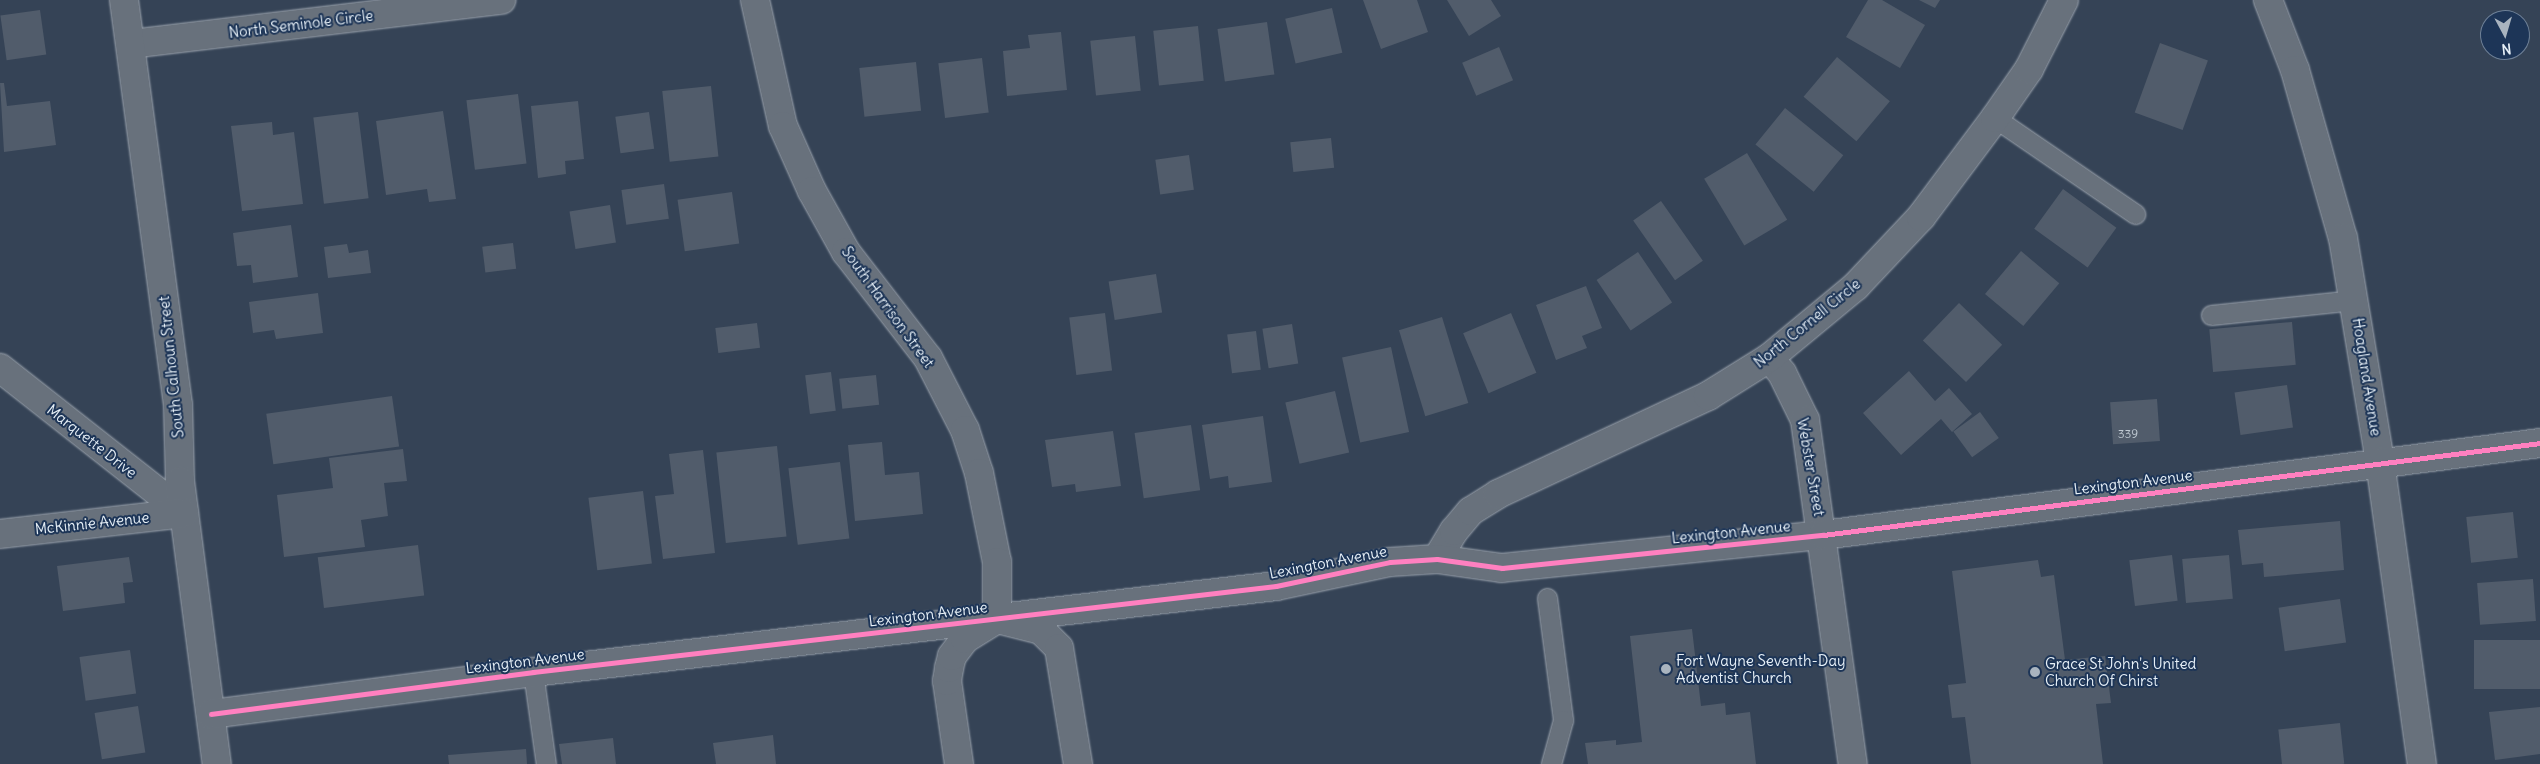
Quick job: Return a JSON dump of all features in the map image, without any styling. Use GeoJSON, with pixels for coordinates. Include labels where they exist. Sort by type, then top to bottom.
{"type":"FeatureCollection","features":[{"type":"Feature","properties":{"kind":"street","name":"South Calhoun Street"},"geometry":{"type":"LineString","coordinates":[[124,0],[178,405],[184,513],[217,764]]}},
{"type":"Feature","properties":{"kind":"street","name":"North Seminole Circle"},"geometry":{"type":"LineString","coordinates":[[131,44],[501,0]]}},
{"type":"Feature","properties":{"kind":"street","name":"South Harrison Street"},"geometry":{"type":"LineString","coordinates":[[755,0],[783,126],[812,190],[846,252],[928,358],[965,430],[979,473],[996,553],[997,619]]}},
{"type":"Feature","properties":{"kind":"street","name":"North Cornell Circle"},"geometry":{"type":"LineString","coordinates":[[1437,560],[1454,531],[1471,511],[1498,494],[1658,422],[1770,358],[1856,286],[1921,217],[1996,118],[2029,69],[2064,0]]}},
{"type":"Feature","properties":{"kind":"street","name":"Hoagland Avenue"},"geometry":{"type":"LineString","coordinates":[[2268,0],[2295,70],[2336,210],[2354,300],[2380,462],[2422,764]]}},
{"type":"Feature","properties":{"kind":"street","name":"Webster Street"},"geometry":{"type":"LineString","coordinates":[[1770,358],[1782,373],[1805,420],[1823,535],[1853,764]]}},
{"type":"Feature","properties":{"kind":"street","name":"Marquette Drive"},"geometry":{"type":"LineString","coordinates":[[0,368],[184,513]]}},
{"type":"Feature","properties":{"kind":"street","name":"Lexington Avenue"},"geometry":{"type":"LineString","coordinates":[[211,714],[533,672],[1276,586],[1390,562],[1437,560],[1502,568],[1823,535],[2380,462],[2540,443]]}},
{"type":"Feature","properties":{"kind":"street","name":"McKinnie Avenue"},"geometry":{"type":"LineString","coordinates":[[0,534],[184,513]]}},
{"type":"Feature","properties":{"kind":"street"},"geometry":{"type":"LineString","coordinates":[[959,764],[947,681],[952,656],[965,639],[997,619],[1041,630],[1060,648],[1078,764]]}},
{"type":"Feature","properties":{"kind":"lane"},"geometry":{"type":"LineString","coordinates":[[1996,118],[2135,214]]}},
{"type":"Feature","properties":{"kind":"lane"},"geometry":{"type":"LineString","coordinates":[[2211,315],[2354,300]]}},
{"type":"Feature","properties":{"kind":"lane"},"geometry":{"type":"LineString","coordinates":[[1547,598],[1563,720],[1551,764]]}},
{"type":"Feature","properties":{"kind":"lane"},"geometry":{"type":"LineString","coordinates":[[533,672],[546,764]]}},
{"type":"Feature","properties":{"kind":"building"},"geometry":{"type":"Polygon","coordinates":[[[1363,0],[1417,0],[1428,32],[1381,49],[1363,0]]]}},
{"type":"Feature","properties":{"kind":"building"},"geometry":{"type":"Polygon","coordinates":[[[1447,0],[1491,0],[1501,16],[1469,36],[1447,0]]]}},
{"type":"Feature","properties":{"kind":"building"},"geometry":{"type":"Polygon","coordinates":[[[1868,0],[1882,0],[1925,25],[1900,68],[1846,37],[1868,0]]]}},
{"type":"Feature","properties":{"kind":"building"},"geometry":{"type":"Polygon","coordinates":[[[1919,0],[1940,0],[1935,8],[1919,0]]]}},
{"type":"Feature","properties":{"kind":"building"},"geometry":{"type":"Polygon","coordinates":[[[1332,8],[1342,53],[1296,64],[1285,19],[1332,8]]]}},
{"type":"Feature","properties":{"kind":"building"},"geometry":{"type":"Polygon","coordinates":[[[40,10],[46,55],[7,60],[0,16],[40,10]]]}},
{"type":"Feature","properties":{"kind":"building"},"geometry":{"type":"Polygon","coordinates":[[[1267,22],[1274,74],[1225,81],[1217,29],[1267,22]]]}},
{"type":"Feature","properties":{"kind":"building"},"geometry":{"type":"Polygon","coordinates":[[[1198,26],[1204,81],[1159,85],[1153,31],[1198,26]]]}},
{"type":"Feature","properties":{"kind":"building"},"geometry":{"type":"Polygon","coordinates":[[[1061,32],[1067,90],[1007,96],[1003,51],[1030,48],[1028,35],[1061,32]]]}},
{"type":"Feature","properties":{"kind":"building"},"geometry":{"type":"Polygon","coordinates":[[[1135,36],[1141,91],[1096,95],[1090,41],[1135,36]]]}},
{"type":"Feature","properties":{"kind":"building"},"geometry":{"type":"Polygon","coordinates":[[[2160,43],[2208,60],[2183,130],[2135,113],[2160,43]]]}},
{"type":"Feature","properties":{"kind":"building"},"geometry":{"type":"Polygon","coordinates":[[[1499,47],[1513,80],[1476,96],[1462,63],[1499,47]]]}},
{"type":"Feature","properties":{"kind":"building"},"geometry":{"type":"Polygon","coordinates":[[[1837,57],[1890,101],[1856,141],[1804,97],[1837,57]]]}},
{"type":"Feature","properties":{"kind":"building"},"geometry":{"type":"Polygon","coordinates":[[[982,58],[989,113],[945,118],[938,63],[982,58]]]}},
{"type":"Feature","properties":{"kind":"building"},"geometry":{"type":"Polygon","coordinates":[[[916,62],[921,111],[864,117],[859,68],[916,62]]]}},
{"type":"Feature","properties":{"kind":"building"},"geometry":{"type":"Polygon","coordinates":[[[0,83],[4,83],[7,106],[50,101],[56,145],[4,152],[0,83]]]}},
{"type":"Feature","properties":{"kind":"building"},"geometry":{"type":"Polygon","coordinates":[[[711,86],[718,157],[670,162],[662,91],[711,86]]]}},
{"type":"Feature","properties":{"kind":"building"},"geometry":{"type":"Polygon","coordinates":[[[518,94],[527,163],[475,170],[466,100],[518,94]]]}},
{"type":"Feature","properties":{"kind":"building"},"geometry":{"type":"Polygon","coordinates":[[[578,101],[584,159],[565,161],[566,174],[538,178],[531,106],[578,101]]]}},
{"type":"Feature","properties":{"kind":"building"},"geometry":{"type":"Polygon","coordinates":[[[1785,108],[1843,155],[1814,192],[1755,145],[1785,108]]]}},
{"type":"Feature","properties":{"kind":"building"},"geometry":{"type":"Polygon","coordinates":[[[443,111],[456,199],[429,202],[427,189],[386,195],[376,121],[443,111]]]}},
{"type":"Feature","properties":{"kind":"building"},"geometry":{"type":"Polygon","coordinates":[[[358,112],[369,198],[324,204],[313,117],[358,112]]]}},
{"type":"Feature","properties":{"kind":"building"},"geometry":{"type":"Polygon","coordinates":[[[649,112],[654,149],[620,153],[615,117],[649,112]]]}},
{"type":"Feature","properties":{"kind":"building"},"geometry":{"type":"Polygon","coordinates":[[[272,122],[273,135],[294,132],[303,204],[242,211],[231,126],[272,122]]]}},
{"type":"Feature","properties":{"kind":"building"},"geometry":{"type":"Polygon","coordinates":[[[1331,138],[1334,168],[1293,172],[1290,142],[1331,138]]]}},
{"type":"Feature","properties":{"kind":"building"},"geometry":{"type":"Polygon","coordinates":[[[1747,153],[1787,220],[1744,246],[1704,179],[1747,153]]]}},
{"type":"Feature","properties":{"kind":"building"},"geometry":{"type":"Polygon","coordinates":[[[1189,155],[1194,190],[1160,194],[1155,160],[1189,155]]]}},
{"type":"Feature","properties":{"kind":"building"},"geometry":{"type":"Polygon","coordinates":[[[664,184],[669,219],[626,225],[621,190],[664,184]]]}},
{"type":"Feature","properties":{"kind":"building"},"geometry":{"type":"Polygon","coordinates":[[[2063,189],[2116,228],[2088,267],[2034,229],[2063,189]]]}},
{"type":"Feature","properties":{"kind":"building"},"geometry":{"type":"Polygon","coordinates":[[[732,192],[739,243],[685,251],[678,200],[732,192]]]}},
{"type":"Feature","properties":{"kind":"building"},"geometry":{"type":"Polygon","coordinates":[[[1661,201],[1703,261],[1675,280],[1633,221],[1661,201]]]}},
{"type":"Feature","properties":{"kind":"building"},"geometry":{"type":"Polygon","coordinates":[[[610,205],[616,243],[575,249],[570,211],[610,205]]]}},
{"type":"Feature","properties":{"kind":"building"},"geometry":{"type":"Polygon","coordinates":[[[291,225],[298,277],[253,283],[251,265],[237,266],[233,233],[291,225]]]}},
{"type":"Feature","properties":{"kind":"building"},"geometry":{"type":"Polygon","coordinates":[[[513,243],[516,269],[485,273],[482,247],[513,243]]]}},
{"type":"Feature","properties":{"kind":"building"},"geometry":{"type":"Polygon","coordinates":[[[347,244],[349,253],[368,250],[371,273],[328,278],[324,247],[347,244]]]}},
{"type":"Feature","properties":{"kind":"building"},"geometry":{"type":"Polygon","coordinates":[[[2021,251],[2059,283],[2023,326],[1985,294],[2021,251]]]}},
{"type":"Feature","properties":{"kind":"building"},"geometry":{"type":"Polygon","coordinates":[[[1638,252],[1672,303],[1631,331],[1597,280],[1638,252]]]}},
{"type":"Feature","properties":{"kind":"building"},"geometry":{"type":"Polygon","coordinates":[[[1156,274],[1162,313],[1115,320],[1109,282],[1156,274]]]}},
{"type":"Feature","properties":{"kind":"building"},"geometry":{"type":"Polygon","coordinates":[[[1586,286],[1602,328],[1582,336],[1587,348],[1556,360],[1536,305],[1586,286]]]}},
{"type":"Feature","properties":{"kind":"building"},"geometry":{"type":"Polygon","coordinates":[[[318,293],[323,333],[276,339],[274,330],[253,333],[249,302],[318,293]]]}},
{"type":"Feature","properties":{"kind":"building"},"geometry":{"type":"Polygon","coordinates":[[[1959,303],[2002,345],[1966,382],[1923,340],[1959,303]]]}},
{"type":"Feature","properties":{"kind":"building"},"geometry":{"type":"Polygon","coordinates":[[[1105,313],[1112,371],[1076,375],[1069,317],[1105,313]]]}},
{"type":"Feature","properties":{"kind":"building"},"geometry":{"type":"Polygon","coordinates":[[[1511,313],[1536,373],[1489,393],[1463,333],[1511,313]]]}},
{"type":"Feature","properties":{"kind":"building"},"geometry":{"type":"Polygon","coordinates":[[[1442,317],[1468,403],[1425,416],[1399,330],[1442,317]]]}},
{"type":"Feature","properties":{"kind":"building"},"geometry":{"type":"Polygon","coordinates":[[[2292,322],[2296,365],[2213,372],[2209,329],[2292,322]]]}},
{"type":"Feature","properties":{"kind":"building"},"geometry":{"type":"Polygon","coordinates":[[[757,323],[760,348],[718,353],[715,328],[757,323]]]}},
{"type":"Feature","properties":{"kind":"building"},"geometry":{"type":"Polygon","coordinates":[[[1292,324],[1298,364],[1269,368],[1262,329],[1292,324]]]}},
{"type":"Feature","properties":{"kind":"building"},"geometry":{"type":"Polygon","coordinates":[[[1256,331],[1261,370],[1232,373],[1227,335],[1256,331]]]}},
{"type":"Feature","properties":{"kind":"building"},"geometry":{"type":"Polygon","coordinates":[[[1391,347],[1409,432],[1360,442],[1342,357],[1391,347]]]}},
{"type":"Feature","properties":{"kind":"building"},"geometry":{"type":"Polygon","coordinates":[[[1909,371],[1935,401],[1949,388],[1972,414],[1952,432],[1941,419],[1901,455],[1863,413],[1909,371]]]}},
{"type":"Feature","properties":{"kind":"building"},"geometry":{"type":"Polygon","coordinates":[[[831,372],[836,411],[810,414],[805,375],[831,372]]]}},
{"type":"Feature","properties":{"kind":"building"},"geometry":{"type":"Polygon","coordinates":[[[876,375],[879,405],[842,409],[839,379],[876,375]]]}},
{"type":"Feature","properties":{"kind":"building"},"geometry":{"type":"Polygon","coordinates":[[[2287,385],[2293,428],[2241,435],[2235,392],[2287,385]]]}},
{"type":"Feature","properties":{"kind":"building"},"geometry":{"type":"Polygon","coordinates":[[[1335,391],[1349,452],[1299,464],[1285,402],[1335,391]]]}},
{"type":"Feature","properties":{"kind":"building"},"geometry":{"type":"Polygon","coordinates":[[[392,396],[399,447],[273,464],[266,414],[392,396]]]}},
{"type":"Feature","properties":{"kind":"building"},"geometry":{"type":"Polygon","coordinates":[[[2157,399],[2160,441],[2113,444],[2110,402],[2157,399]]]}},
{"type":"Feature","properties":{"kind":"building"},"geometry":{"type":"Polygon","coordinates":[[[1980,412],[1999,438],[1972,457],[1953,431],[1980,412]]]}},
{"type":"Feature","properties":{"kind":"building"},"geometry":{"type":"Polygon","coordinates":[[[1263,416],[1272,482],[1229,488],[1228,476],[1210,479],[1202,425],[1263,416]]]}},
{"type":"Feature","properties":{"kind":"building"},"geometry":{"type":"Polygon","coordinates":[[[1191,425],[1200,490],[1144,498],[1135,433],[1191,425]]]}},
{"type":"Feature","properties":{"kind":"building"},"geometry":{"type":"Polygon","coordinates":[[[1113,431],[1121,486],[1076,492],[1075,484],[1052,487],[1045,440],[1113,431]]]}},
{"type":"Feature","properties":{"kind":"building"},"geometry":{"type":"Polygon","coordinates":[[[882,442],[885,475],[919,472],[923,514],[855,521],[848,445],[882,442]]]}},
{"type":"Feature","properties":{"kind":"building"},"geometry":{"type":"Polygon","coordinates":[[[777,446],[787,537],[726,543],[716,452],[777,446]]]}},
{"type":"Feature","properties":{"kind":"building"},"geometry":{"type":"Polygon","coordinates":[[[403,449],[407,481],[384,483],[388,516],[361,520],[365,547],[284,557],[277,495],[333,488],[329,458],[403,449]]]}},
{"type":"Feature","properties":{"kind":"building"},"geometry":{"type":"Polygon","coordinates":[[[703,450],[715,553],[663,559],[655,496],[674,494],[669,454],[703,450]]]}},
{"type":"Feature","properties":{"kind":"building"},"geometry":{"type":"Polygon","coordinates":[[[840,462],[849,538],[798,545],[788,468],[840,462]]]}},
{"type":"Feature","properties":{"kind":"building"},"geometry":{"type":"Polygon","coordinates":[[[643,491],[652,563],[597,570],[588,498],[643,491]]]}},
{"type":"Feature","properties":{"kind":"building"},"geometry":{"type":"Polygon","coordinates":[[[2513,512],[2518,558],[2471,563],[2466,517],[2513,512]]]}},
{"type":"Feature","properties":{"kind":"building"},"geometry":{"type":"Polygon","coordinates":[[[2340,521],[2344,570],[2264,577],[2263,563],[2242,565],[2238,530],[2340,521]]]}},
{"type":"Feature","properties":{"kind":"building"},"geometry":{"type":"Polygon","coordinates":[[[418,545],[424,596],[324,608],[318,557],[418,545]]]}},
{"type":"Feature","properties":{"kind":"building"},"geometry":{"type":"Polygon","coordinates":[[[2172,555],[2178,601],[2135,606],[2129,560],[2172,555]]]}},
{"type":"Feature","properties":{"kind":"building"},"geometry":{"type":"Polygon","coordinates":[[[2229,555],[2233,599],[2186,603],[2182,559],[2229,555]]]}},
{"type":"Feature","properties":{"kind":"building"},"geometry":{"type":"Polygon","coordinates":[[[129,557],[133,582],[123,583],[125,603],[63,611],[57,566],[129,557]]]}},
{"type":"Feature","properties":{"kind":"building","name":"Grace St John's United Church Of Chirst"},"geometry":{"type":"Polygon","coordinates":[[[2038,560],[2041,577],[2054,575],[2065,660],[2105,656],[2111,703],[2096,704],[2103,764],[1971,764],[1965,717],[1952,718],[1948,685],[1966,683],[1952,571],[2038,560]]]}},
{"type":"Feature","properties":{"kind":"building"},"geometry":{"type":"Polygon","coordinates":[[[2533,579],[2536,621],[2480,625],[2477,583],[2533,579]]]}},
{"type":"Feature","properties":{"kind":"building"},"geometry":{"type":"Polygon","coordinates":[[[2340,599],[2346,643],[2285,651],[2279,608],[2340,599]]]}},
{"type":"Feature","properties":{"kind":"building","name":"Fort Wayne Seventh-Day Adventist Church"},"geometry":{"type":"Polygon","coordinates":[[[1692,629],[1701,706],[1725,703],[1726,715],[1750,712],[1756,764],[1588,764],[1585,743],[1616,740],[1616,745],[1642,742],[1630,636],[1692,629]]]}},
{"type":"Feature","properties":{"kind":"building"},"geometry":{"type":"Polygon","coordinates":[[[2474,640],[2540,640],[2540,689],[2474,689],[2474,640]]]}},
{"type":"Feature","properties":{"kind":"building"},"geometry":{"type":"Polygon","coordinates":[[[130,650],[136,694],[86,701],[79,657],[130,650]]]}},
{"type":"Feature","properties":{"kind":"building"},"geometry":{"type":"Polygon","coordinates":[[[138,706],[145,752],[102,759],[95,713],[138,706]]]}},
{"type":"Feature","properties":{"kind":"building"},"geometry":{"type":"Polygon","coordinates":[[[2540,707],[2540,754],[2495,760],[2489,712],[2540,707]]]}},
{"type":"Feature","properties":{"kind":"building"},"geometry":{"type":"Polygon","coordinates":[[[2340,723],[2344,764],[2282,764],[2278,729],[2340,723]]]}},
{"type":"Feature","properties":{"kind":"building"},"geometry":{"type":"Polygon","coordinates":[[[773,735],[776,764],[716,764],[713,743],[773,735]]]}},
{"type":"Feature","properties":{"kind":"building"},"geometry":{"type":"Polygon","coordinates":[[[613,738],[616,764],[562,764],[559,744],[613,738]]]}},
{"type":"Feature","properties":{"kind":"building"},"geometry":{"type":"Polygon","coordinates":[[[526,749],[527,764],[449,764],[448,755],[526,749]]]}},
{"type":"Feature","properties":{"kind":"cycle path"},"geometry":{"type":"LineString","coordinates":[[211,714],[533,672],[1276,586],[1390,562],[1437,559],[1502,568],[1823,535],[2540,443]]}},
{"type":"Feature","properties":{"kind":"place","name":"Fort Wayne Seventh-Day Adventist Church"},"geometry":{"type":"Point","coordinates":[1666,669]}},
{"type":"Feature","properties":{"kind":"place","name":"Grace St John's United Church Of Chirst"},"geometry":{"type":"Point","coordinates":[2035,672]}}]}
